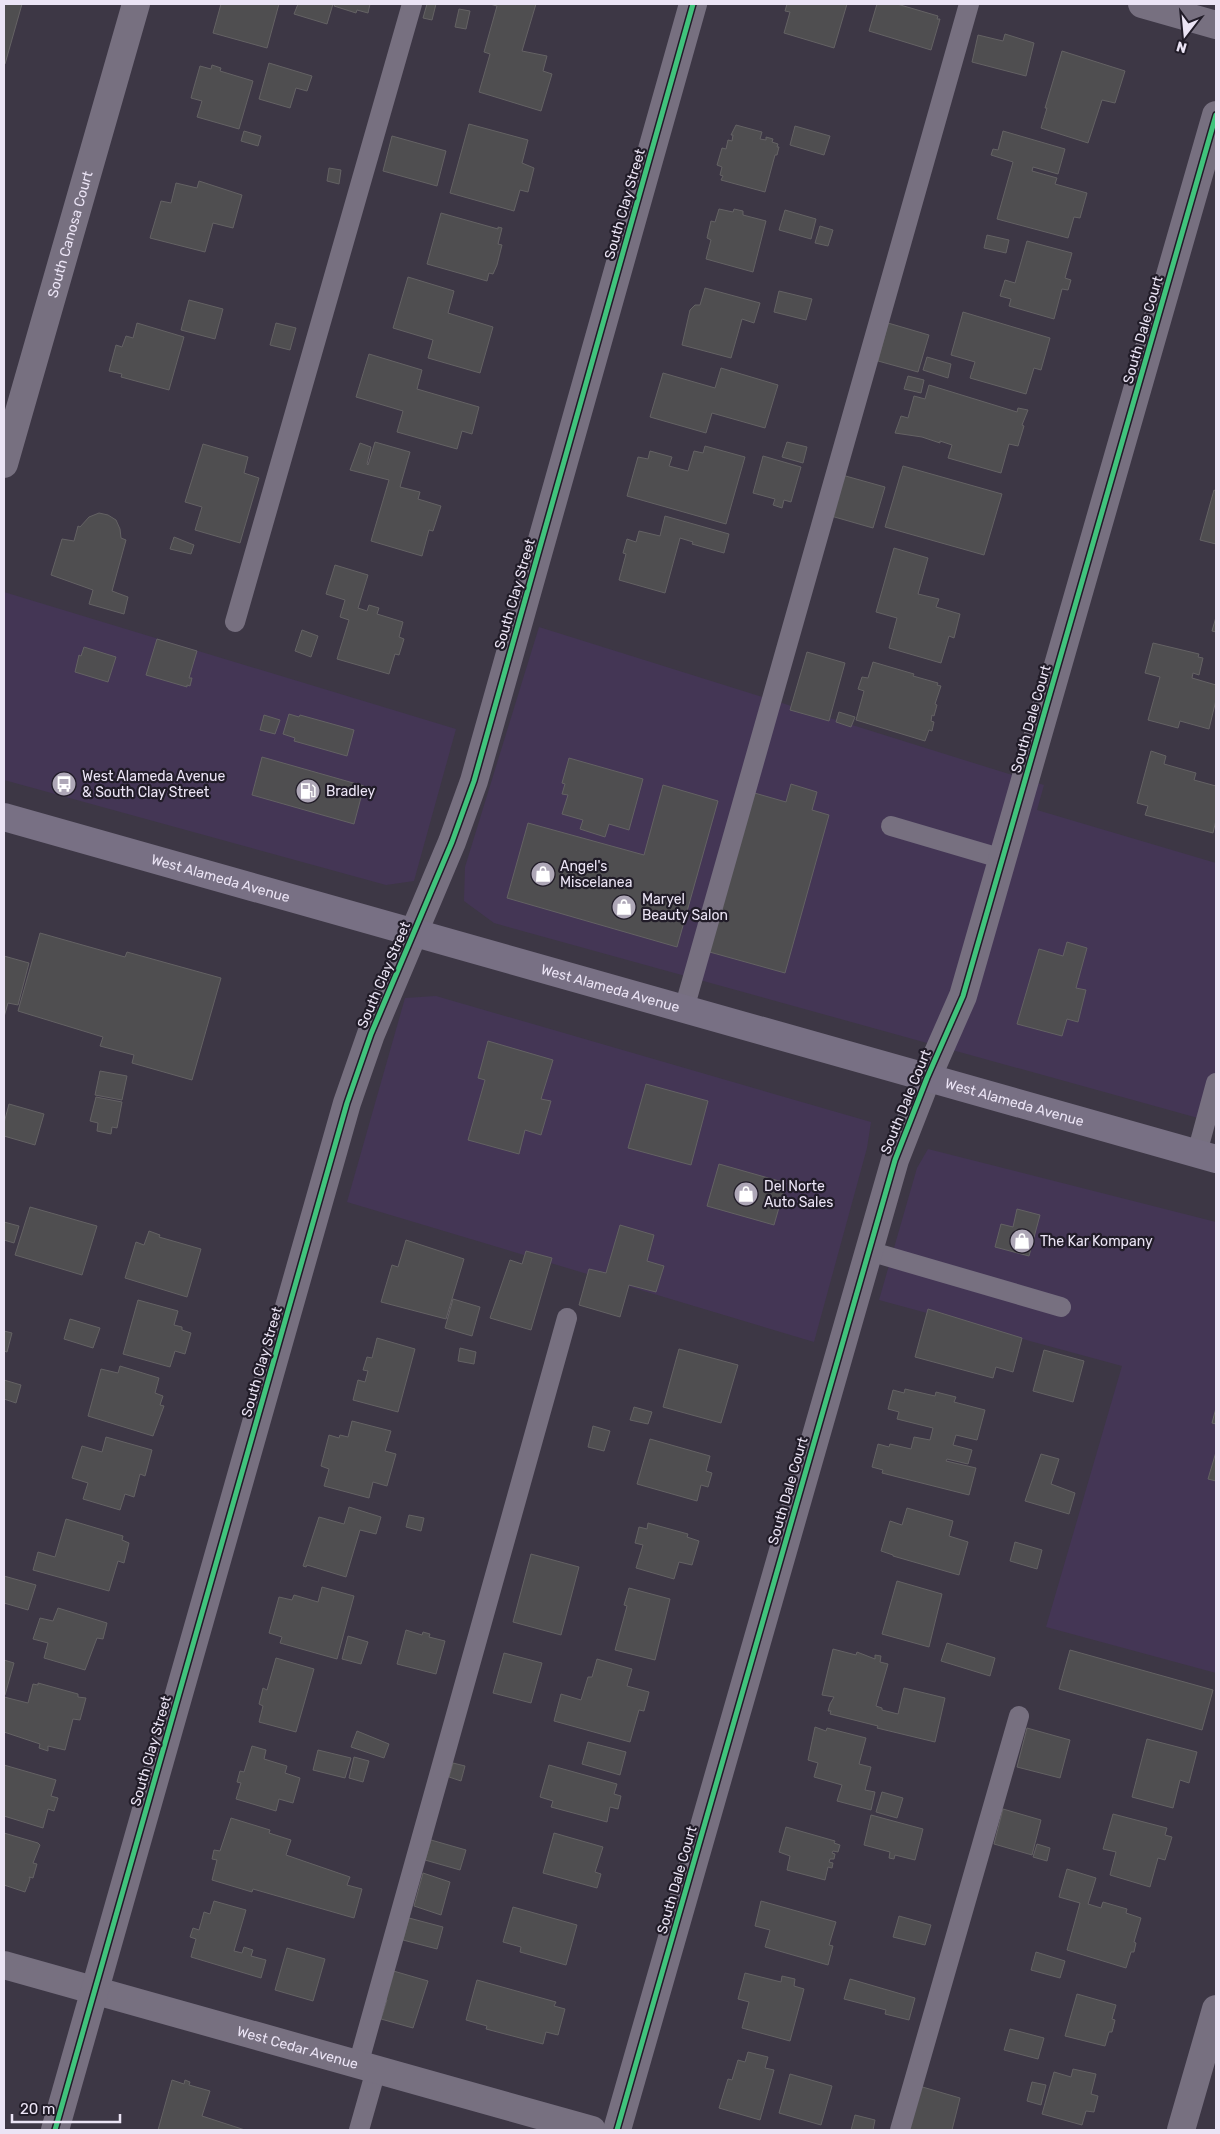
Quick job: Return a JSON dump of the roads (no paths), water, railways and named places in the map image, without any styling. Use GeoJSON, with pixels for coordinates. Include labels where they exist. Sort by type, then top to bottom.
{"type":"FeatureCollection","features":[{"type":"Feature","properties":{"kind":"main road","name":"West Alameda Avenue"},"geometry":{"type":"LineString","coordinates":[[4,817],[1206,1156]]}},
{"type":"Feature","properties":{"kind":"street","name":"South Canosa Court"},"geometry":{"type":"LineString","coordinates":[[4,464],[136,4]]}},
{"type":"Feature","properties":{"kind":"street","name":"South Clay Street"},"geometry":{"type":"LineString","coordinates":[[55,2130],[348,1103],[371,1034],[452,842],[474,781],[693,4]]}},
{"type":"Feature","properties":{"kind":"street"},"geometry":{"type":"LineString","coordinates":[[1142,4],[1216,25]]}},
{"type":"Feature","properties":{"kind":"street","name":"South Dale Court"},"geometry":{"type":"LineString","coordinates":[[617,2130],[895,1160],[927,1078],[963,996],[1216,115]]}},
{"type":"Feature","properties":{"kind":"street","name":"West Cedar Avenue"},"geometry":{"type":"LineString","coordinates":[[4,1965],[592,2130]]}},
{"type":"Feature","properties":{"kind":"street"},"geometry":{"type":"LineString","coordinates":[[1181,2130],[1216,2009]]}},
{"type":"Feature","properties":{"kind":"lane"},"geometry":{"type":"LineString","coordinates":[[236,622],[412,4]]}},
{"type":"Feature","properties":{"kind":"lane"},"geometry":{"type":"LineString","coordinates":[[684,1009],[969,4]]}},
{"type":"Feature","properties":{"kind":"lane"},"geometry":{"type":"LineString","coordinates":[[891,826],[1003,859]]}},
{"type":"Feature","properties":{"kind":"lane"},"geometry":{"type":"LineString","coordinates":[[1206,1156],[1216,1084]]}},
{"type":"Feature","properties":{"kind":"lane"},"geometry":{"type":"LineString","coordinates":[[869,1251],[1061,1307]]}},
{"type":"Feature","properties":{"kind":"lane"},"geometry":{"type":"LineString","coordinates":[[359,2130],[367,2067],[567,1318]]}},
{"type":"Feature","properties":{"kind":"lane"},"geometry":{"type":"LineString","coordinates":[[900,2130],[1019,1716]]}},
{"type":"Feature","properties":{"kind":"place","name":"West Alameda Avenue & South Clay Street"},"geometry":{"type":"Point","coordinates":[64,784]}},
{"type":"Feature","properties":{"kind":"place","name":"Bradley"},"geometry":{"type":"Point","coordinates":[308,791]}},
{"type":"Feature","properties":{"kind":"place","name":"Angel's Miscelanea"},"geometry":{"type":"Point","coordinates":[543,874]}},
{"type":"Feature","properties":{"kind":"place","name":"Maryel Beauty Salon"},"geometry":{"type":"Point","coordinates":[624,907]}},
{"type":"Feature","properties":{"kind":"place","name":"Del Norte Auto Sales"},"geometry":{"type":"Point","coordinates":[746,1194]}},
{"type":"Feature","properties":{"kind":"place","name":"The Kar Kompany"},"geometry":{"type":"Point","coordinates":[1022,1241]}}]}
